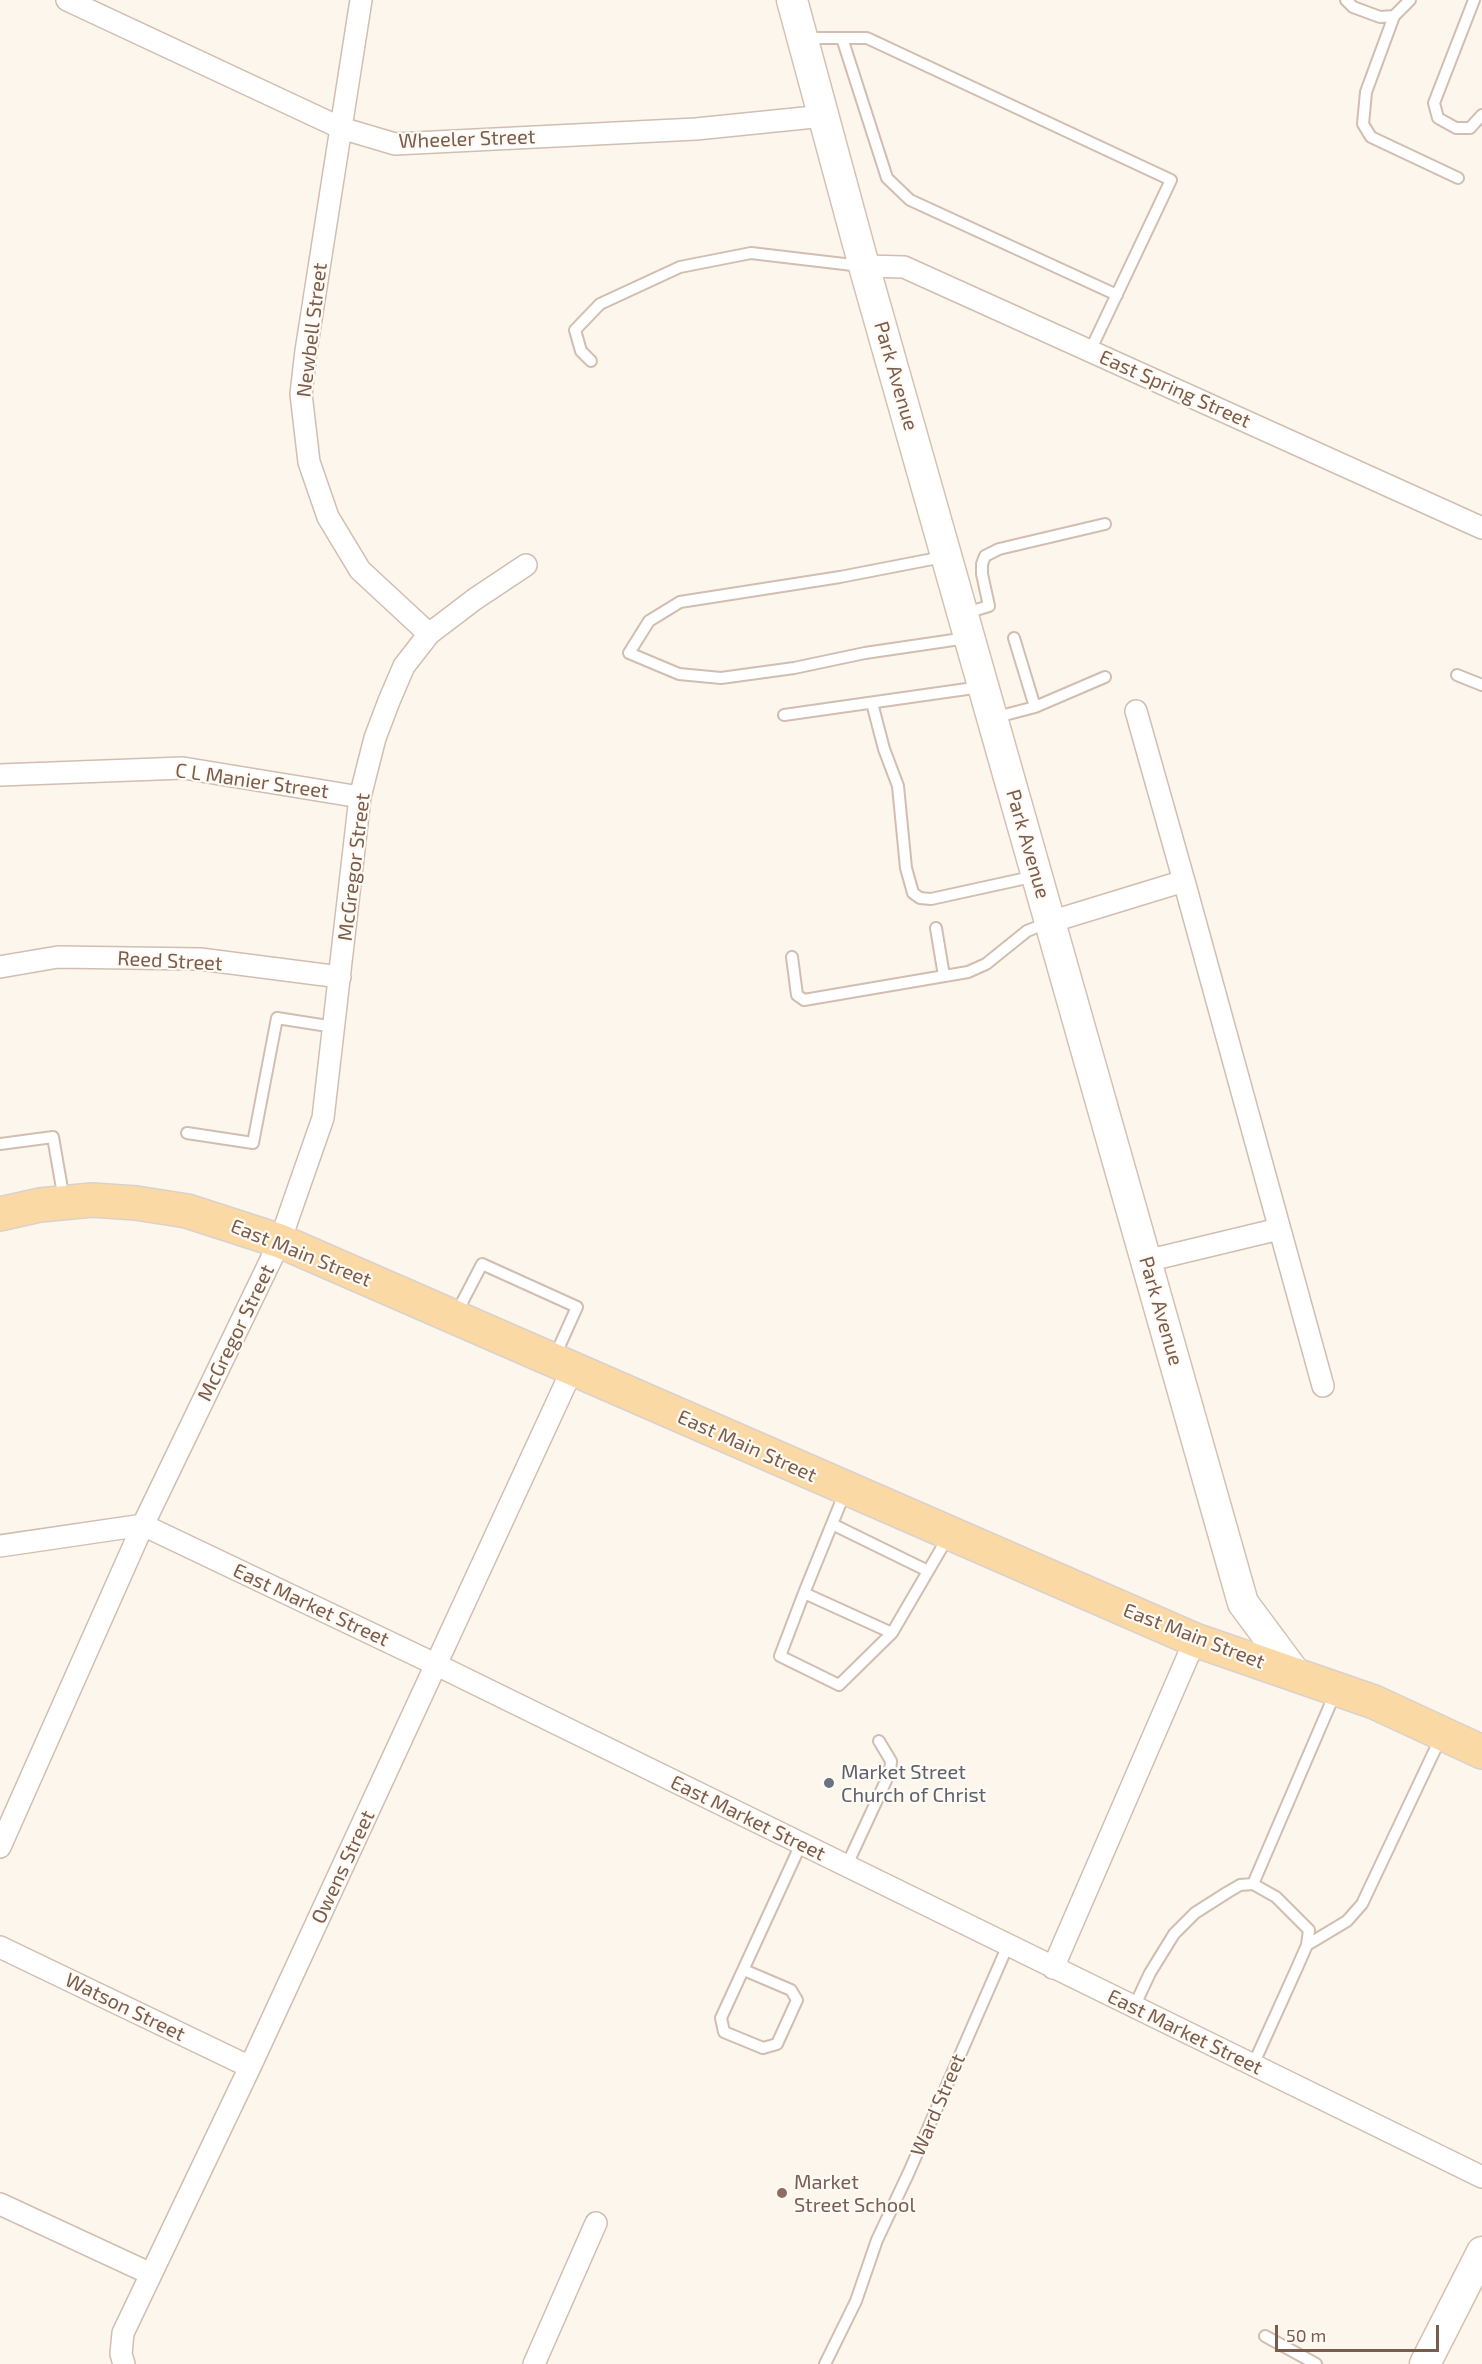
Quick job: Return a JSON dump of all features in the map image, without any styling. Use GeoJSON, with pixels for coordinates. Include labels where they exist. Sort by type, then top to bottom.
{"type":"FeatureCollection","features":[{"type":"Feature","properties":{"kind":"main road","name":"East Main Street"},"geometry":{"type":"LineString","coordinates":[[0,1214],[92,1200],[187,1211],[280,1241],[562,1366],[1195,1640],[1337,1689],[1482,1752]]}},
{"type":"Feature","properties":{"kind":"street","name":"Wheeler Street"},"geometry":{"type":"LineString","coordinates":[[67,0],[341,128],[395,144],[696,129],[824,116]]}},
{"type":"Feature","properties":{"kind":"street","name":"Newbell Street"},"geometry":{"type":"LineString","coordinates":[[362,0],[301,394],[309,462],[328,517],[360,570],[429,634]]}},
{"type":"Feature","properties":{"kind":"street","name":"Park Avenue"},"geometry":{"type":"LineString","coordinates":[[792,0],[864,266],[1243,1603],[1295,1673]]}},
{"type":"Feature","properties":{"kind":"street","name":"East Spring Street"},"geometry":{"type":"LineString","coordinates":[[864,266],[904,267],[1482,528]]}},
{"type":"Feature","properties":{"kind":"street","name":"McGregor Street"},"geometry":{"type":"LineString","coordinates":[[0,1847],[143,1525],[280,1241],[323,1118],[360,797],[375,738],[389,701],[404,666],[429,634],[475,599],[526,565]]}},
{"type":"Feature","properties":{"kind":"street"},"geometry":{"type":"LineString","coordinates":[[1136,711],[1323,1386]]}},
{"type":"Feature","properties":{"kind":"street","name":"C L Manier Street"},"geometry":{"type":"LineString","coordinates":[[0,775],[183,768],[360,797]]}},
{"type":"Feature","properties":{"kind":"street"},"geometry":{"type":"LineString","coordinates":[[1050,922],[1184,881]]}},
{"type":"Feature","properties":{"kind":"street","name":"Reed Street"},"geometry":{"type":"LineString","coordinates":[[0,967],[58,957],[200,959],[340,977]]}},
{"type":"Feature","properties":{"kind":"street"},"geometry":{"type":"LineString","coordinates":[[1146,1261],[1279,1229]]}},
{"type":"Feature","properties":{"kind":"street","name":"Owens Street"},"geometry":{"type":"LineString","coordinates":[[124,2364],[123,2333],[437,1665],[562,1366]]}},
{"type":"Feature","properties":{"kind":"street"},"geometry":{"type":"LineString","coordinates":[[0,1546],[143,1525]]}},
{"type":"Feature","properties":{"kind":"street","name":"East Market Street"},"geometry":{"type":"LineString","coordinates":[[143,1525],[437,1665],[1482,2177]]}},
{"type":"Feature","properties":{"kind":"street"},"geometry":{"type":"LineString","coordinates":[[1053,1968],[1195,1640]]}},
{"type":"Feature","properties":{"kind":"street","name":"Watson Street"},"geometry":{"type":"LineString","coordinates":[[0,1947],[250,2067]]}},
{"type":"Feature","properties":{"kind":"street"},"geometry":{"type":"LineString","coordinates":[[0,2204],[151,2274]]}},
{"type":"Feature","properties":{"kind":"street"},"geometry":{"type":"LineString","coordinates":[[534,2364],[596,2223]]}},
{"type":"Feature","properties":{"kind":"street"},"geometry":{"type":"LineString","coordinates":[[1425,2364],[1482,2252]]}},
{"type":"Feature","properties":{"kind":"lane"},"geometry":{"type":"LineString","coordinates":[[1346,0],[1364,12],[1380,17],[1394,16]]}},
{"type":"Feature","properties":{"kind":"lane"},"geometry":{"type":"LineString","coordinates":[[1410,0],[1394,16],[1366,92],[1363,124],[1371,137],[1458,178]]}},
{"type":"Feature","properties":{"kind":"lane"},"geometry":{"type":"LineString","coordinates":[[1474,0],[1434,103],[1438,117],[1456,128],[1470,128],[1482,115]]}},
{"type":"Feature","properties":{"kind":"lane"},"geometry":{"type":"LineString","coordinates":[[802,38],[867,38],[1171,180],[1090,351]]}},
{"type":"Feature","properties":{"kind":"lane"},"geometry":{"type":"LineString","coordinates":[[842,38],[887,178],[910,200],[1117,295]]}},
{"type":"Feature","properties":{"kind":"lane"},"geometry":{"type":"LineString","coordinates":[[591,361],[581,351],[575,330],[600,304],[681,267],[751,253],[864,266]]}},
{"type":"Feature","properties":{"kind":"lane"},"geometry":{"type":"LineString","coordinates":[[947,556],[840,577],[680,602],[649,621],[629,653],[679,674],[721,678],[794,668],[967,626],[989,606],[982,574],[985,556],[999,549],[1105,524]]}},
{"type":"Feature","properties":{"kind":"lane"},"geometry":{"type":"LineString","coordinates":[[1014,638],[1035,707]]}},
{"type":"Feature","properties":{"kind":"lane"},"geometry":{"type":"LineString","coordinates":[[1457,675],[1482,686]]}},
{"type":"Feature","properties":{"kind":"lane"},"geometry":{"type":"LineString","coordinates":[[993,718],[1035,707],[1105,677]]}},
{"type":"Feature","properties":{"kind":"lane"},"geometry":{"type":"LineString","coordinates":[[784,715],[984,687]]}},
{"type":"Feature","properties":{"kind":"lane"},"geometry":{"type":"LineString","coordinates":[[872,702],[884,749],[898,786],[906,868],[913,892],[920,898],[931,899],[1037,875]]}},
{"type":"Feature","properties":{"kind":"lane"},"geometry":{"type":"LineString","coordinates":[[792,957],[797,995],[804,1000],[968,972],[986,964],[1027,931],[1050,922]]}},
{"type":"Feature","properties":{"kind":"lane"},"geometry":{"type":"LineString","coordinates":[[936,928],[945,976]]}},
{"type":"Feature","properties":{"kind":"lane"},"geometry":{"type":"LineString","coordinates":[[187,1133],[253,1143],[277,1018],[334,1027]]}},
{"type":"Feature","properties":{"kind":"lane"},"geometry":{"type":"LineString","coordinates":[[0,1144],[52,1137],[65,1203]]}},
{"type":"Feature","properties":{"kind":"lane"},"geometry":{"type":"LineString","coordinates":[[454,1318],[482,1264],[577,1307],[562,1366]]}},
{"type":"Feature","properties":{"kind":"lane"},"geometry":{"type":"LineString","coordinates":[[846,1489],[780,1656],[839,1685],[892,1633],[950,1534]]}},
{"type":"Feature","properties":{"kind":"lane"},"geometry":{"type":"LineString","coordinates":[[832,1524],[928,1571]]}},
{"type":"Feature","properties":{"kind":"lane"},"geometry":{"type":"LineString","coordinates":[[804,1593],[892,1633]]}},
{"type":"Feature","properties":{"kind":"lane"},"geometry":{"type":"LineString","coordinates":[[1253,1884],[1337,1689]]}},
{"type":"Feature","properties":{"kind":"lane"},"geometry":{"type":"LineString","coordinates":[[1307,1945],[1347,1921],[1362,1904],[1442,1734]]}},
{"type":"Feature","properties":{"kind":"lane"},"geometry":{"type":"LineString","coordinates":[[846,1866],[890,1772],[891,1761],[879,1740]]}},
{"type":"Feature","properties":{"kind":"lane"},"geometry":{"type":"LineString","coordinates":[[744,1970],[791,1990],[797,2000],[777,2044],[763,2048],[724,2032],[721,2018],[801,1844]]}},
{"type":"Feature","properties":{"kind":"lane"},"geometry":{"type":"LineString","coordinates":[[1134,2007],[1150,1973],[1174,1934],[1195,1913],[1220,1897],[1240,1885],[1253,1884],[1276,1897],[1309,1930],[1307,1945],[1253,2065]]}},
{"type":"Feature","properties":{"kind":"lane","name":"Ward Street"},"geometry":{"type":"LineString","coordinates":[[825,2364],[856,2301],[877,2240],[1008,1946]]}},
{"type":"Feature","properties":{"kind":"lane"},"geometry":{"type":"LineString","coordinates":[[1265,2336],[1316,2364]]}},
{"type":"Feature","properties":{"kind":"place","name":"Market Street Church of Christ"},"geometry":{"type":"Point","coordinates":[829,1783]}},
{"type":"Feature","properties":{"kind":"place","name":"Market Street School"},"geometry":{"type":"Point","coordinates":[782,2193]}}]}
